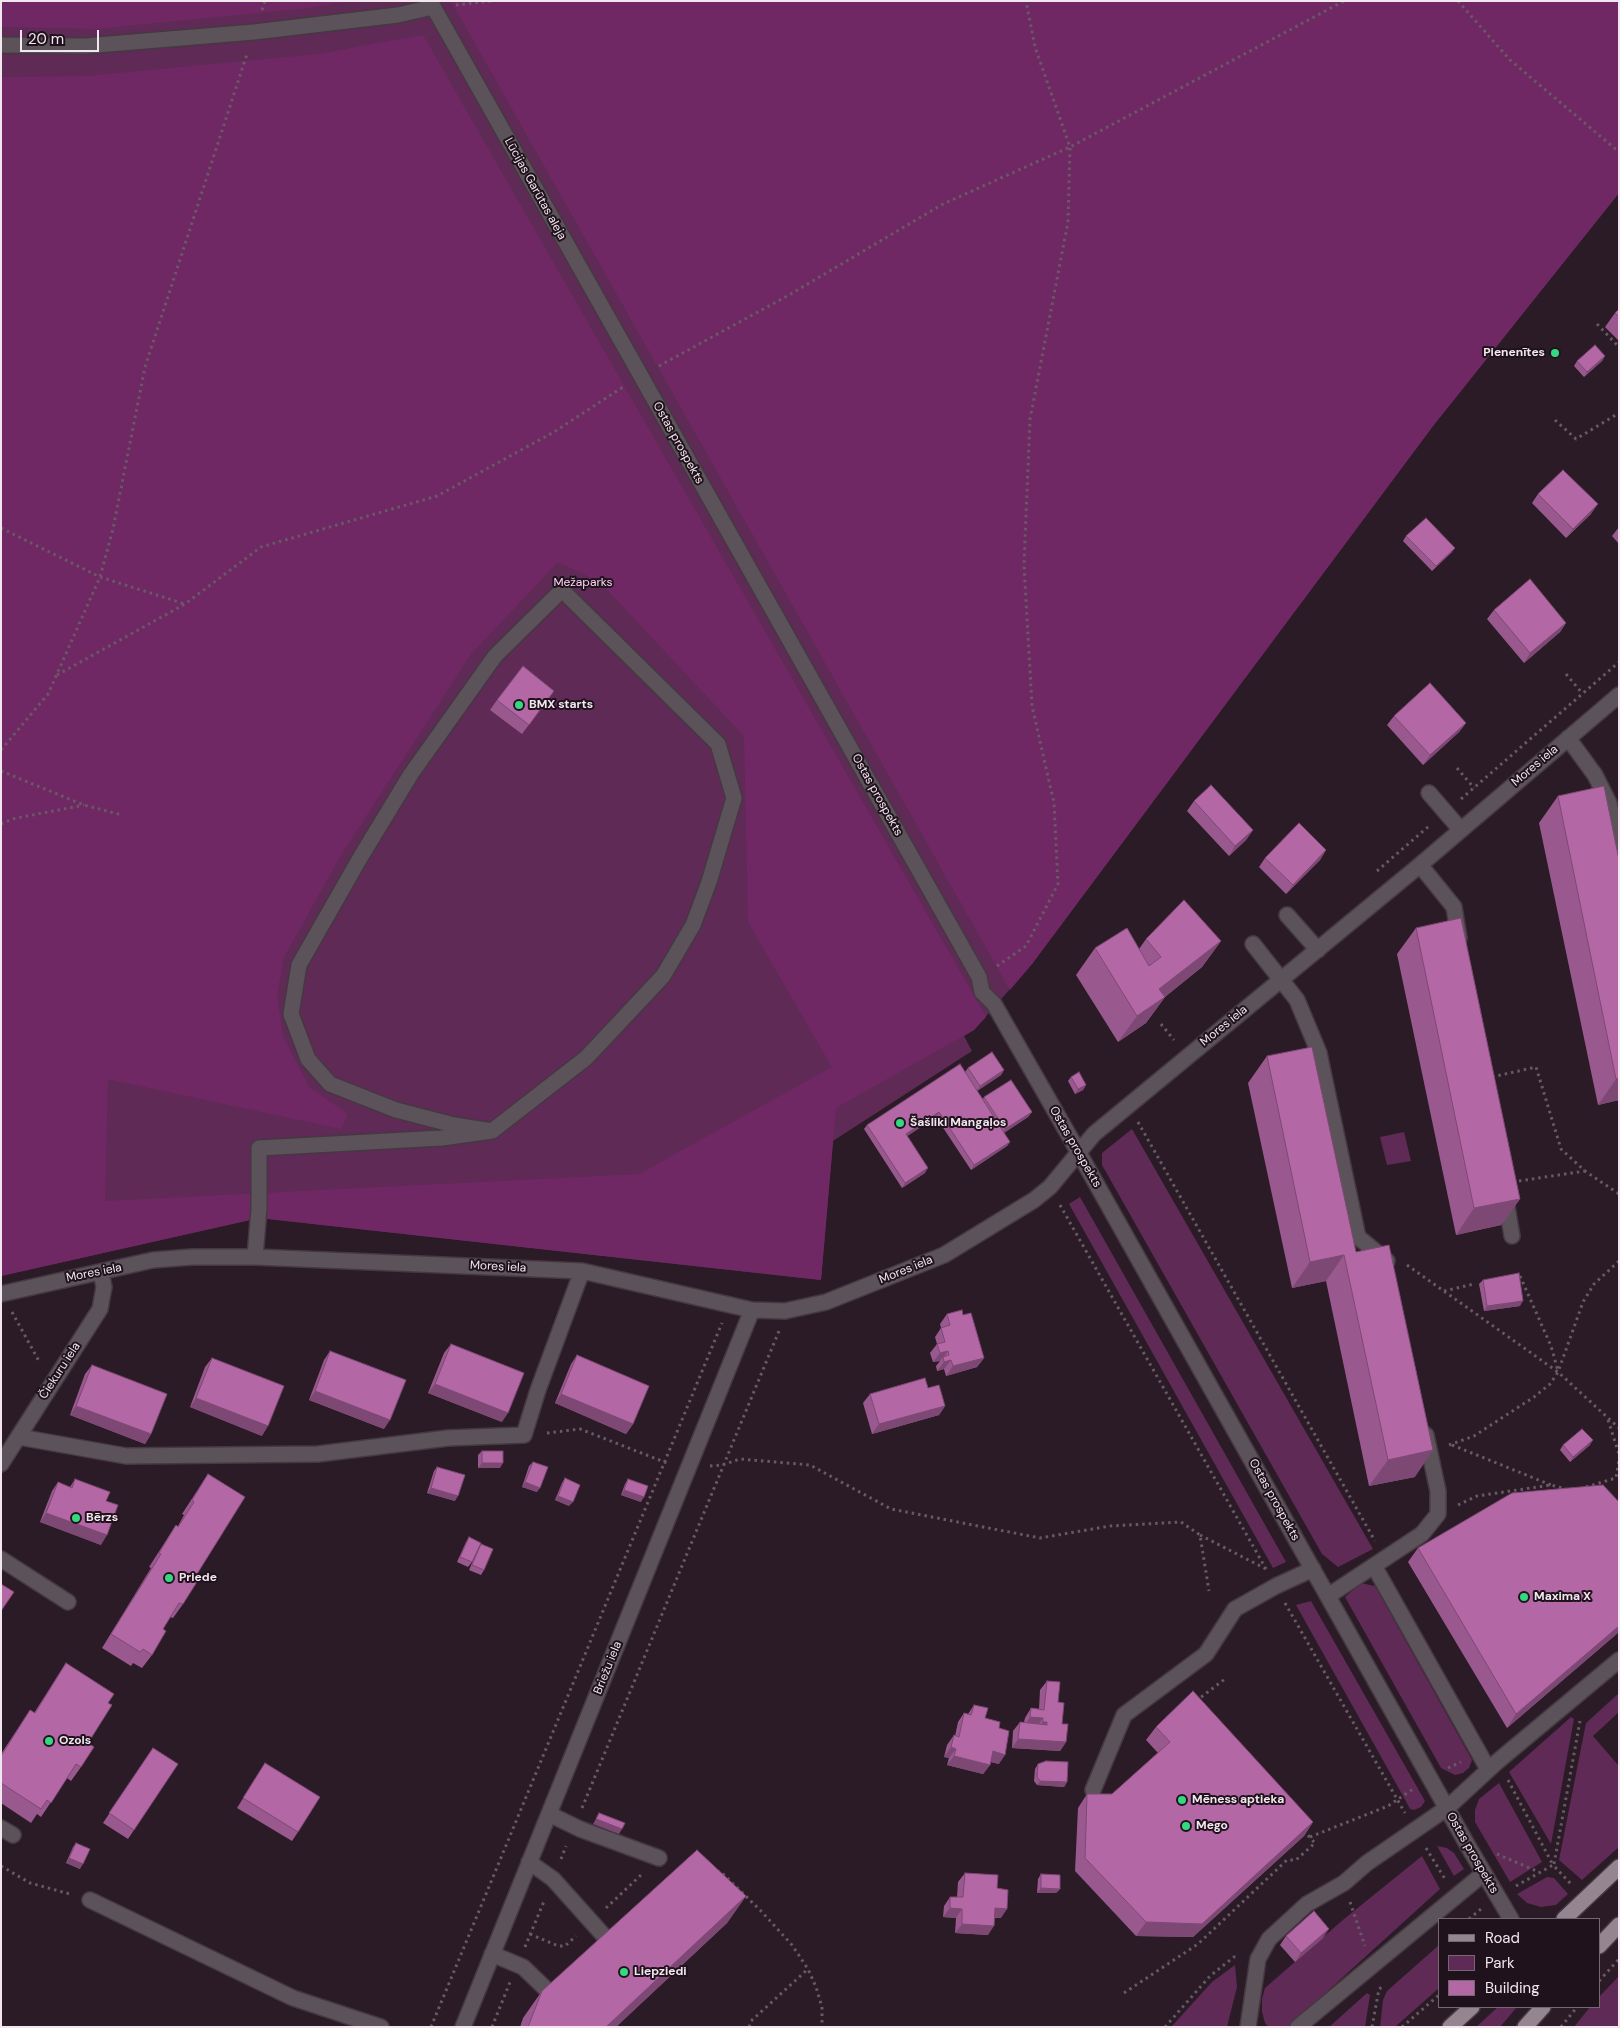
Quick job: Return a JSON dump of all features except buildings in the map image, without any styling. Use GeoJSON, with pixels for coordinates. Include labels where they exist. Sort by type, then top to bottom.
{"type":"FeatureCollection","features":[{"type":"Feature","properties":{"kind":"main road"},"geometry":{"type":"LineString","coordinates":[[1565,1918],[1619,1867]]}},
{"type":"Feature","properties":{"kind":"main road"},"geometry":{"type":"LineString","coordinates":[[1600,1945],[1619,1925]]}},
{"type":"Feature","properties":{"kind":"main road"},"geometry":{"type":"LineString","coordinates":[[1450,2027],[1471,2008]]}},
{"type":"Feature","properties":{"kind":"main road"},"geometry":{"type":"LineString","coordinates":[[1524,2027],[1542,2008]]}},
{"type":"Feature","properties":{"kind":"street"},"geometry":{"type":"LineString","coordinates":[[1,45],[85,46],[254,32],[398,14],[432,4]]}},
{"type":"Feature","properties":{"kind":"street","name":"Lūcijas Garūtas aleja"},"geometry":{"type":"LineString","coordinates":[[432,4],[640,376]]}},
{"type":"Feature","properties":{"kind":"street","name":"Ostas prospekts"},"geometry":{"type":"LineString","coordinates":[[640,376],[979,977],[982,992],[994,1004],[1510,1918]]}},
{"type":"Feature","properties":{"kind":"street"},"geometry":{"type":"LineString","coordinates":[[255,1257],[259,1208],[259,1148],[442,1138],[492,1131],[586,1058],[663,976],[693,925],[709,882],[734,798],[718,744],[562,590],[495,656],[411,774],[360,858],[299,965],[291,1014],[308,1059],[330,1084],[396,1110],[454,1125],[492,1131]]}},
{"type":"Feature","properties":{"kind":"street","name":"Mores iela"},"geometry":{"type":"LineString","coordinates":[[2,1294],[152,1260],[192,1257],[255,1257],[582,1271],[752,1310],[785,1311],[826,1302],[944,1255],[1034,1200],[1050,1187],[1094,1134],[1128,1104],[1282,980],[1619,695]]}},
{"type":"Feature","properties":{"kind":"street"},"geometry":{"type":"LineString","coordinates":[[1568,738],[1595,775],[1609,803],[1619,851]]}},
{"type":"Feature","properties":{"kind":"street"},"geometry":{"type":"LineString","coordinates":[[1429,792],[1460,829]]}},
{"type":"Feature","properties":{"kind":"street"},"geometry":{"type":"LineString","coordinates":[[1420,865],[1454,907],[1462,954]]}},
{"type":"Feature","properties":{"kind":"street"},"geometry":{"type":"LineString","coordinates":[[1287,915],[1318,950]]}},
{"type":"Feature","properties":{"kind":"street"},"geometry":{"type":"LineString","coordinates":[[1253,944],[1297,1000],[1319,1053],[1358,1237],[1388,1267]]}},
{"type":"Feature","properties":{"kind":"street"},"geometry":{"type":"LineString","coordinates":[[1503,1183],[1512,1236]]}},
{"type":"Feature","properties":{"kind":"street"},"geometry":{"type":"LineString","coordinates":[[19,1437],[126,1456],[318,1454],[448,1438],[524,1435],[582,1271]]}},
{"type":"Feature","properties":{"kind":"street","name":"Čiekuru iela"},"geometry":{"type":"LineString","coordinates":[[1,1464],[100,1309],[104,1287],[101,1273]]}},
{"type":"Feature","properties":{"kind":"street","name":"Briežu iela"},"geometry":{"type":"LineString","coordinates":[[463,2027],[752,1310]]}},
{"type":"Feature","properties":{"kind":"street"},"geometry":{"type":"LineString","coordinates":[[1328,1596],[1422,1534],[1438,1514],[1438,1491],[1422,1418]]}},
{"type":"Feature","properties":{"kind":"street"},"geometry":{"type":"LineString","coordinates":[[1,1559],[68,1602]]}},
{"type":"Feature","properties":{"kind":"street"},"geometry":{"type":"LineString","coordinates":[[1379,1562],[1493,1765]]}},
{"type":"Feature","properties":{"kind":"street"},"geometry":{"type":"LineString","coordinates":[[1093,1790],[1124,1715],[1206,1654],[1236,1609],[1276,1586],[1313,1569]]}},
{"type":"Feature","properties":{"kind":"street"},"geometry":{"type":"LineString","coordinates":[[1248,2027],[1258,1960],[1269,1939],[1307,1904],[1344,1883],[1367,1863],[1447,1808],[1493,1765],[1619,1660]]}},
{"type":"Feature","properties":{"kind":"street"},"geometry":{"type":"LineString","coordinates":[[549,1814],[659,1858]]}},
{"type":"Feature","properties":{"kind":"street"},"geometry":{"type":"LineString","coordinates":[[529,1862],[553,1880],[605,1937]]}},
{"type":"Feature","properties":{"kind":"street"},"geometry":{"type":"LineString","coordinates":[[1298,2027],[1484,1874]]}},
{"type":"Feature","properties":{"kind":"street"},"geometry":{"type":"LineString","coordinates":[[90,1900],[293,1998],[382,2027]]}},
{"type":"Feature","properties":{"kind":"street"},"geometry":{"type":"LineString","coordinates":[[492,1954],[523,1967],[547,1990]]}},
{"type":"Feature","properties":{"kind":"path"},"geometry":{"type":"LineString","coordinates":[[1,750],[48,694],[100,576],[113,529],[145,367],[265,1]]}},
{"type":"Feature","properties":{"kind":"path"},"geometry":{"type":"LineString","coordinates":[[432,4],[492,1]]}},
{"type":"Feature","properties":{"kind":"path"},"geometry":{"type":"LineString","coordinates":[[979,977],[1026,946],[1058,884],[1054,804],[1032,706],[1024,565],[1030,419],[1068,222],[1070,147],[1035,47],[1026,1]]}},
{"type":"Feature","properties":{"kind":"path"},"geometry":{"type":"LineString","coordinates":[[57,675],[184,604],[261,546],[437,496],[554,432],[640,376],[788,295],[943,204],[1070,147],[1344,1]]}},
{"type":"Feature","properties":{"kind":"path"},"geometry":{"type":"LineString","coordinates":[[1458,1],[1510,60],[1619,152]]}},
{"type":"Feature","properties":{"kind":"path"},"geometry":{"type":"LineString","coordinates":[[1597,324],[1619,347]]}},
{"type":"Feature","properties":{"kind":"path"},"geometry":{"type":"LineString","coordinates":[[1554,420],[1576,440],[1619,413]]}},
{"type":"Feature","properties":{"kind":"path"},"geometry":{"type":"LineString","coordinates":[[1,528],[100,576],[184,604]]}},
{"type":"Feature","properties":{"kind":"path"},"geometry":{"type":"LineString","coordinates":[[1371,875],[1619,662]]}},
{"type":"Feature","properties":{"kind":"path"},"geometry":{"type":"LineString","coordinates":[[1566,674],[1582,693]]}},
{"type":"Feature","properties":{"kind":"path"},"geometry":{"type":"LineString","coordinates":[[1457,768],[1474,788]]}},
{"type":"Feature","properties":{"kind":"path"},"geometry":{"type":"LineString","coordinates":[[1,772],[84,805],[122,815]]}},
{"type":"Feature","properties":{"kind":"path"},"geometry":{"type":"LineString","coordinates":[[1,824],[12,819],[84,805]]}},
{"type":"Feature","properties":{"kind":"path"},"geometry":{"type":"LineString","coordinates":[[1161,1024],[1174,1040]]}},
{"type":"Feature","properties":{"kind":"path"},"geometry":{"type":"LineString","coordinates":[[1166,1046],[1181,1034]]}},
{"type":"Feature","properties":{"kind":"path"},"geometry":{"type":"LineString","coordinates":[[1484,1078],[1536,1067],[1561,1149],[1586,1171],[1619,1194]]}},
{"type":"Feature","properties":{"kind":"path"},"geometry":{"type":"LineString","coordinates":[[1128,1104],[1379,1562]]}},
{"type":"Feature","properties":{"kind":"path"},"geometry":{"type":"LineString","coordinates":[[1503,1183],[1586,1171]]}},
{"type":"Feature","properties":{"kind":"path"},"geometry":{"type":"LineString","coordinates":[[524,1435],[580,1430],[665,1463],[689,1466],[722,1466],[740,1459],[810,1465],[891,1509],[1040,1538],[1110,1526],[1181,1522],[1200,1535],[1266,1569],[1050,1187]]}},
{"type":"Feature","properties":{"kind":"path"},"geometry":{"type":"LineString","coordinates":[[1388,1267],[1401,1261],[1558,1372],[1619,1428]]}},
{"type":"Feature","properties":{"kind":"path"},"geometry":{"type":"LineString","coordinates":[[1428,1447],[1452,1444],[1474,1436],[1534,1397],[1550,1384],[1558,1372],[1583,1302],[1594,1284],[1619,1261]]}},
{"type":"Feature","properties":{"kind":"path"},"geometry":{"type":"LineString","coordinates":[[1520,1276],[1551,1346],[1558,1372]]}},
{"type":"Feature","properties":{"kind":"path"},"geometry":{"type":"LineString","coordinates":[[1444,1291],[1474,1284]]}},
{"type":"Feature","properties":{"kind":"path"},"geometry":{"type":"LineString","coordinates":[[2,1294],[51,1383]]}},
{"type":"Feature","properties":{"kind":"path"},"geometry":{"type":"LineString","coordinates":[[431,2027],[729,1305]]}},
{"type":"Feature","properties":{"kind":"path"},"geometry":{"type":"LineString","coordinates":[[492,2027],[780,1329],[785,1311]]}},
{"type":"Feature","properties":{"kind":"path"},"geometry":{"type":"LineString","coordinates":[[1608,1419],[1619,1454]]}},
{"type":"Feature","properties":{"kind":"path"},"geometry":{"type":"LineString","coordinates":[[1452,1444],[1551,1485],[1570,1490]]}},
{"type":"Feature","properties":{"kind":"path"},"geometry":{"type":"LineString","coordinates":[[1584,1488],[1616,1478],[1619,1460]]}},
{"type":"Feature","properties":{"kind":"path"},"geometry":{"type":"LineString","coordinates":[[1438,1514],[1477,1496],[1551,1485]]}},
{"type":"Feature","properties":{"kind":"path"},"geometry":{"type":"LineString","coordinates":[[1200,1535],[1209,1591]]}},
{"type":"Feature","properties":{"kind":"path"},"geometry":{"type":"LineString","coordinates":[[1286,1604],[1406,1814]]}},
{"type":"Feature","properties":{"kind":"path"},"geometry":{"type":"LineString","coordinates":[[1194,1703],[1225,1679]]}},
{"type":"Feature","properties":{"kind":"path"},"geometry":{"type":"LineString","coordinates":[[1493,1765],[1553,1865],[1581,1716],[1575,1697]]}},
{"type":"Feature","properties":{"kind":"path"},"geometry":{"type":"LineString","coordinates":[[1310,1837],[1388,1806],[1397,1799]]}},
{"type":"Feature","properties":{"kind":"path"},"geometry":{"type":"LineString","coordinates":[[1124,1993],[1198,1944],[1287,1860],[1296,1860],[1315,1843],[1297,1822]]}},
{"type":"Feature","properties":{"kind":"path"},"geometry":{"type":"LineString","coordinates":[[1468,1846],[1493,1852],[1540,1872]]}},
{"type":"Feature","properties":{"kind":"path"},"geometry":{"type":"LineString","coordinates":[[1428,1850],[1447,1882]]}},
{"type":"Feature","properties":{"kind":"path"},"geometry":{"type":"LineString","coordinates":[[530,1934],[558,1946],[565,1946],[659,1858]]}},
{"type":"Feature","properties":{"kind":"path"},"geometry":{"type":"LineString","coordinates":[[1,1866],[30,1883],[90,1900]]}},
{"type":"Feature","properties":{"kind":"path"},"geometry":{"type":"LineString","coordinates":[[712,1870],[721,1872],[792,1945],[808,1968],[816,1987],[822,2007],[822,2027]]}},
{"type":"Feature","properties":{"kind":"path"},"geometry":{"type":"LineString","coordinates":[[1344,1883],[1352,1912],[1380,1989],[1372,2027]]}},
{"type":"Feature","properties":{"kind":"path"},"geometry":{"type":"LineString","coordinates":[[1470,1918],[1484,1906]]}},
{"type":"Feature","properties":{"kind":"path"},"geometry":{"type":"LineString","coordinates":[[1165,2027],[1210,1976],[1234,1957],[1258,1960]]}},
{"type":"Feature","properties":{"kind":"path"},"geometry":{"type":"LineString","coordinates":[[1600,1980],[1619,1960]]}},
{"type":"Feature","properties":{"kind":"path"},"geometry":{"type":"LineString","coordinates":[[749,2027],[751,2021],[808,1968]]}},
{"type":"Feature","properties":{"kind":"path"},"geometry":{"type":"LineString","coordinates":[[1380,1989],[1387,1983]]}},
{"type":"Feature","properties":{"kind":"path"},"geometry":{"type":"LineString","coordinates":[[1402,2027],[1438,1996]]}},
{"type":"Feature","properties":{"kind":"path"},"geometry":{"type":"LineString","coordinates":[[1561,2027],[1576,2008]]}},
{"type":"Feature","properties":{"kind":"green space","name":"Mežaparks"},"geometry":{"type":"Polygon","coordinates":[[[1,1],[1619,1],[1619,193],[1433,426],[1032,964],[974,1030],[964,1036],[972,1051],[833,1141],[821,1280],[259,1218],[1,1276],[1,1]]]}},
{"type":"Feature","properties":{"kind":"green space"},"geometry":{"type":"Polygon","coordinates":[[[1132,1129],[1373,1549],[1338,1567],[1322,1554],[1102,1165],[1102,1153],[1132,1129]]]}},
{"type":"Feature","properties":{"kind":"green space"},"geometry":{"type":"Polygon","coordinates":[[[1404,1132],[1411,1161],[1387,1165],[1380,1137],[1404,1132]]]}},
{"type":"Feature","properties":{"kind":"green space"},"geometry":{"type":"Polygon","coordinates":[[[1080,1197],[1286,1562],[1273,1568],[1069,1204],[1080,1197]]]}},
{"type":"Feature","properties":{"kind":"green space"},"geometry":{"type":"Polygon","coordinates":[[[1361,1583],[1375,1586],[1472,1760],[1469,1768],[1463,1773],[1455,1775],[1441,1768],[1345,1597],[1361,1583]]]}},
{"type":"Feature","properties":{"kind":"green space"},"geometry":{"type":"Polygon","coordinates":[[[1311,1601],[1425,1801],[1421,1807],[1414,1810],[1410,1809],[1296,1605],[1311,1601]]]}},
{"type":"Feature","properties":{"kind":"green space"},"geometry":{"type":"Polygon","coordinates":[[[1619,1693],[1619,1712],[1593,1736],[1619,1766],[1619,1847],[1582,1880],[1559,1860],[1586,1723],[1619,1693]]]}},
{"type":"Feature","properties":{"kind":"green space"},"geometry":{"type":"Polygon","coordinates":[[[1571,1717],[1574,1719],[1551,1844],[1509,1772],[1571,1717]]]}},
{"type":"Feature","properties":{"kind":"green space"},"geometry":{"type":"Polygon","coordinates":[[[1499,1783],[1542,1862],[1510,1882],[1475,1822],[1475,1810],[1479,1799],[1499,1783]]]}},
{"type":"Feature","properties":{"kind":"green space"},"geometry":{"type":"Polygon","coordinates":[[[1437,1846],[1447,1848],[1454,1853],[1464,1869],[1454,1876],[1437,1846]]]}},
{"type":"Feature","properties":{"kind":"green space"},"geometry":{"type":"Polygon","coordinates":[[[1422,1856],[1440,1889],[1288,2027],[1269,2027],[1265,2023],[1262,2012],[1262,1999],[1265,1988],[1344,1919],[1422,1856]]]}},
{"type":"Feature","properties":{"kind":"green space"},"geometry":{"type":"Polygon","coordinates":[[[1547,1877],[1554,1878],[1568,1894],[1556,1905],[1541,1907],[1527,1903],[1517,1894],[1547,1877]]]}},
{"type":"Feature","properties":{"kind":"green space"},"geometry":{"type":"Polygon","coordinates":[[[1438,1946],[1438,1989],[1395,2027],[1380,2027],[1383,2000],[1387,1991],[1438,1946]]]}},
{"type":"Feature","properties":{"kind":"green space"},"geometry":{"type":"Polygon","coordinates":[[[1235,1965],[1237,1987],[1227,2027],[1171,2027],[1212,1982],[1235,1965]]]}},
{"type":"Feature","properties":{"kind":"green space"},"geometry":{"type":"Polygon","coordinates":[[[1619,1976],[1619,2027],[1574,2027],[1589,2008],[1600,2008],[1600,1996],[1619,1976]]]}},
{"type":"Feature","properties":{"kind":"green space"},"geometry":{"type":"Polygon","coordinates":[[[1367,1993],[1370,1995],[1365,2027],[1329,2027],[1367,1993]]]}},
{"type":"Feature","properties":{"kind":"green space"},"geometry":{"type":"Polygon","coordinates":[[[1497,2008],[1516,2008],[1500,2027],[1476,2027],[1497,2008]]]}},
{"type":"Feature","properties":{"kind":"shaded area"},"geometry":{"type":"Polygon","coordinates":[[[1,1],[350,1],[308,8],[95,29],[1,27],[1,1]]]}},
{"type":"Feature","properties":{"kind":"shaded area"},"geometry":{"type":"Polygon","coordinates":[[[451,1],[1619,1],[1619,193],[1433,426],[1032,964],[1010,990],[451,1]]]}},
{"type":"Feature","properties":{"kind":"shaded area"},"geometry":{"type":"Polygon","coordinates":[[[423,35],[986,1017],[974,1030],[836,1108],[821,1280],[259,1218],[1,1276],[1,77],[87,76],[318,54],[423,35]],[[558,562],[471,654],[341,855],[284,957],[277,995],[283,1037],[309,1087],[348,1114],[341,1129],[108,1079],[105,1201],[639,1174],[832,1067],[748,922],[744,736],[600,582],[558,562]]]}},
{"type":"Feature","properties":{"kind":"place","name":"Pienenītes"},"geometry":{"type":"Point","coordinates":[1555,353]}},
{"type":"Feature","properties":{"kind":"place","name":"BMX starts"},"geometry":{"type":"Point","coordinates":[519,705]}},
{"type":"Feature","properties":{"kind":"place","name":"Šašliki Mangaļos"},"geometry":{"type":"Point","coordinates":[900,1123]}},
{"type":"Feature","properties":{"kind":"place","name":"Bērzs"},"geometry":{"type":"Point","coordinates":[76,1518]}},
{"type":"Feature","properties":{"kind":"place","name":"Priede"},"geometry":{"type":"Point","coordinates":[169,1578]}},
{"type":"Feature","properties":{"kind":"place","name":"Maxima X"},"geometry":{"type":"Point","coordinates":[1524,1597]}},
{"type":"Feature","properties":{"kind":"place","name":"Ozols"},"geometry":{"type":"Point","coordinates":[49,1741]}},
{"type":"Feature","properties":{"kind":"place","name":"Mēness aptieka"},"geometry":{"type":"Point","coordinates":[1182,1800]}},
{"type":"Feature","properties":{"kind":"place","name":"Mego"},"geometry":{"type":"Point","coordinates":[1186,1826]}},
{"type":"Feature","properties":{"kind":"place","name":"Liepziedi"},"geometry":{"type":"Point","coordinates":[624,1972]}}]}
